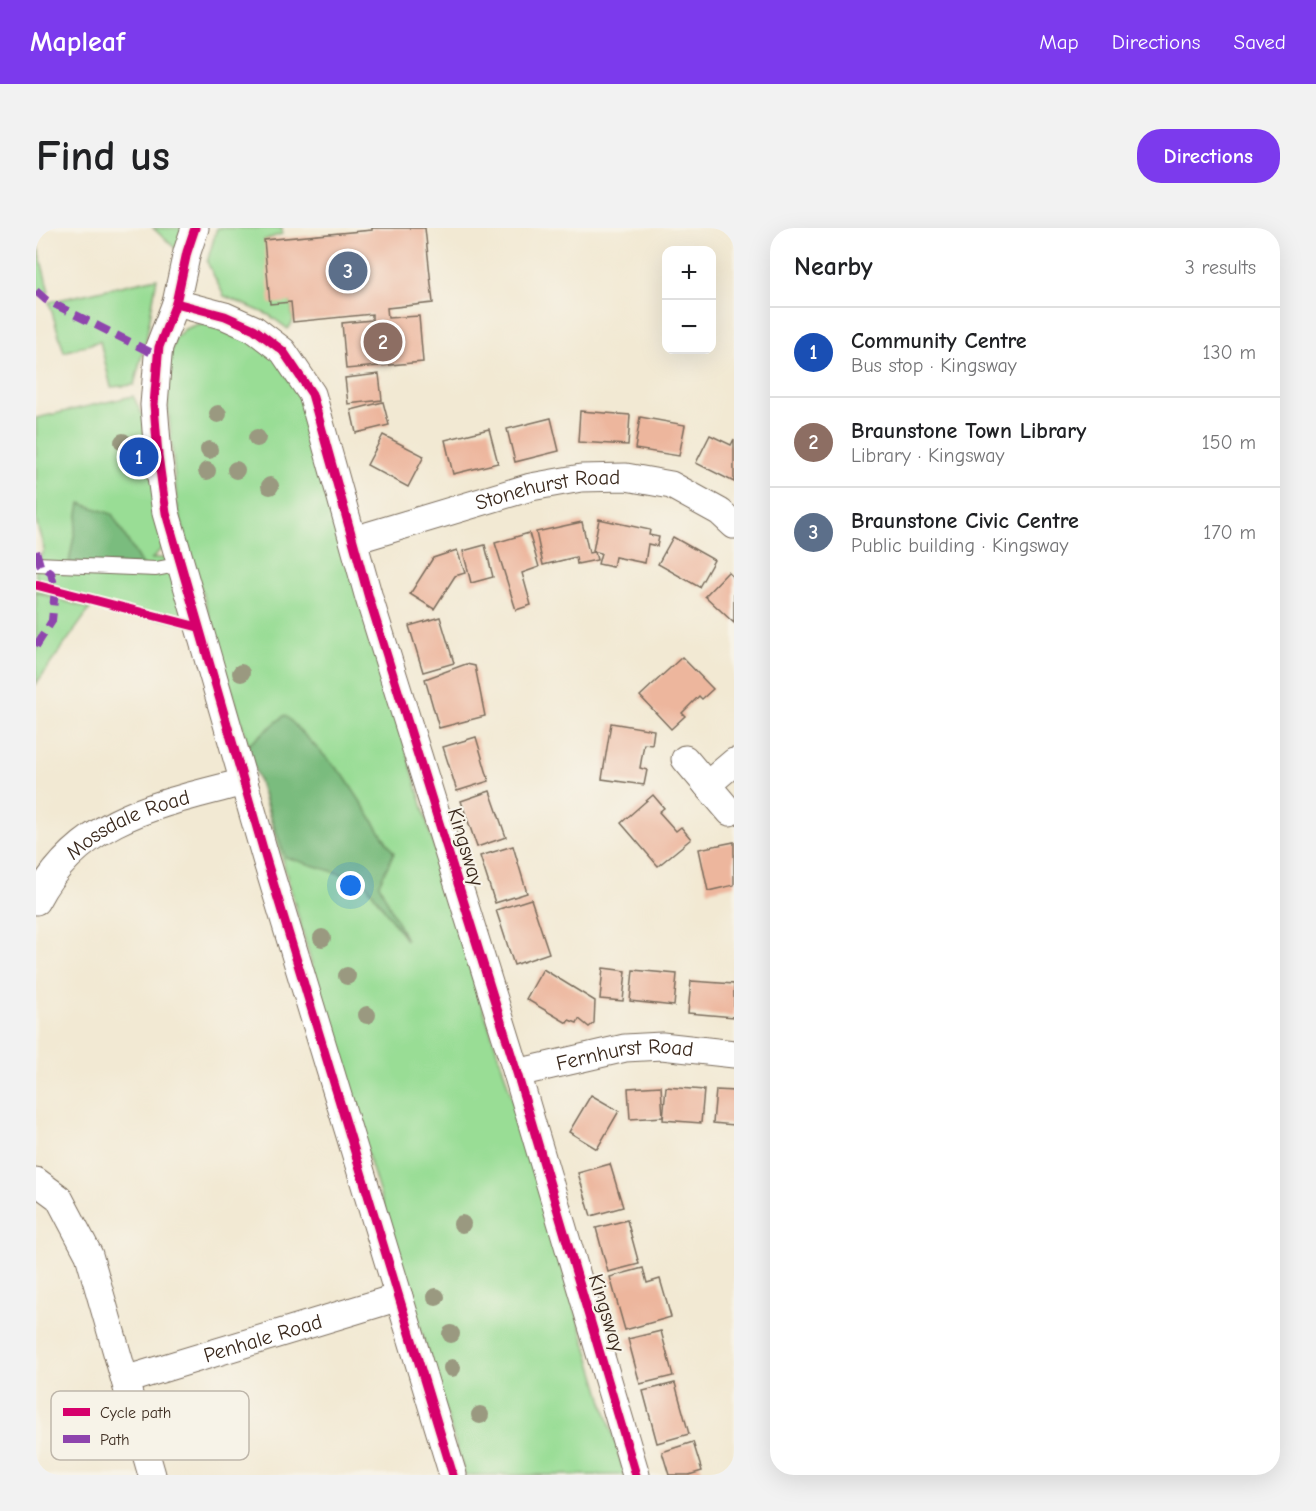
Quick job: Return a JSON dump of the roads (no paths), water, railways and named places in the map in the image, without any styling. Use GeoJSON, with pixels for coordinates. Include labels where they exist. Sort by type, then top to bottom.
{"type":"FeatureCollection","features":[{"type":"Feature","properties":{"kind":"street"},"geometry":{"type":"LineString","coordinates":[[195,228],[187,252],[176,303],[159,347],[154,405],[166,513],[244,782],[453,1475]]}},
{"type":"Feature","properties":{"kind":"street","name":"Kingsway"},"geometry":{"type":"LineString","coordinates":[[176,303],[225,316],[254,329],[283,351],[312,394],[373,609],[517,1073],[636,1475]]}},
{"type":"Feature","properties":{"kind":"street","name":"Stonehurst Road"},"geometry":{"type":"LineString","coordinates":[[354,540],[531,487],[581,478],[626,477],[671,485],[720,512],[734,525]]}},
{"type":"Feature","properties":{"kind":"street"},"geometry":{"type":"LineString","coordinates":[[685,759],[730,812]]}},
{"type":"Feature","properties":{"kind":"street"},"geometry":{"type":"LineString","coordinates":[[707,785],[734,762]]}},
{"type":"Feature","properties":{"kind":"street","name":"Mossdale Road"},"geometry":{"type":"LineString","coordinates":[[36,901],[75,848],[118,820],[163,803],[244,782]]}},
{"type":"Feature","properties":{"kind":"street","name":"Fernhurst Road"},"geometry":{"type":"LineString","coordinates":[[517,1073],[625,1048],[662,1046],[734,1054]]}},
{"type":"Feature","properties":{"kind":"street"},"geometry":{"type":"LineString","coordinates":[[36,1181],[58,1198],[89,1255],[128,1391]]}},
{"type":"Feature","properties":{"kind":"street","name":"Penhale Road"},"geometry":{"type":"LineString","coordinates":[[125,1380],[399,1297]]}},
{"type":"Feature","properties":{"kind":"street"},"geometry":{"type":"LineString","coordinates":[[148,1460],[152,1475]]}},
{"type":"Feature","properties":{"kind":"lane"},"geometry":{"type":"LineString","coordinates":[[36,564],[156,570],[182,564]]}},
{"type":"Feature","properties":{"kind":"place","name":"Braunstone Civic Centre"},"geometry":{"type":"Point","coordinates":[348,271]}},
{"type":"Feature","properties":{"kind":"place","name":"Braunstone Town Library"},"geometry":{"type":"Point","coordinates":[383,342]}},
{"type":"Feature","properties":{"kind":"place","name":"Community Centre"},"geometry":{"type":"Point","coordinates":[139,457]}}]}
